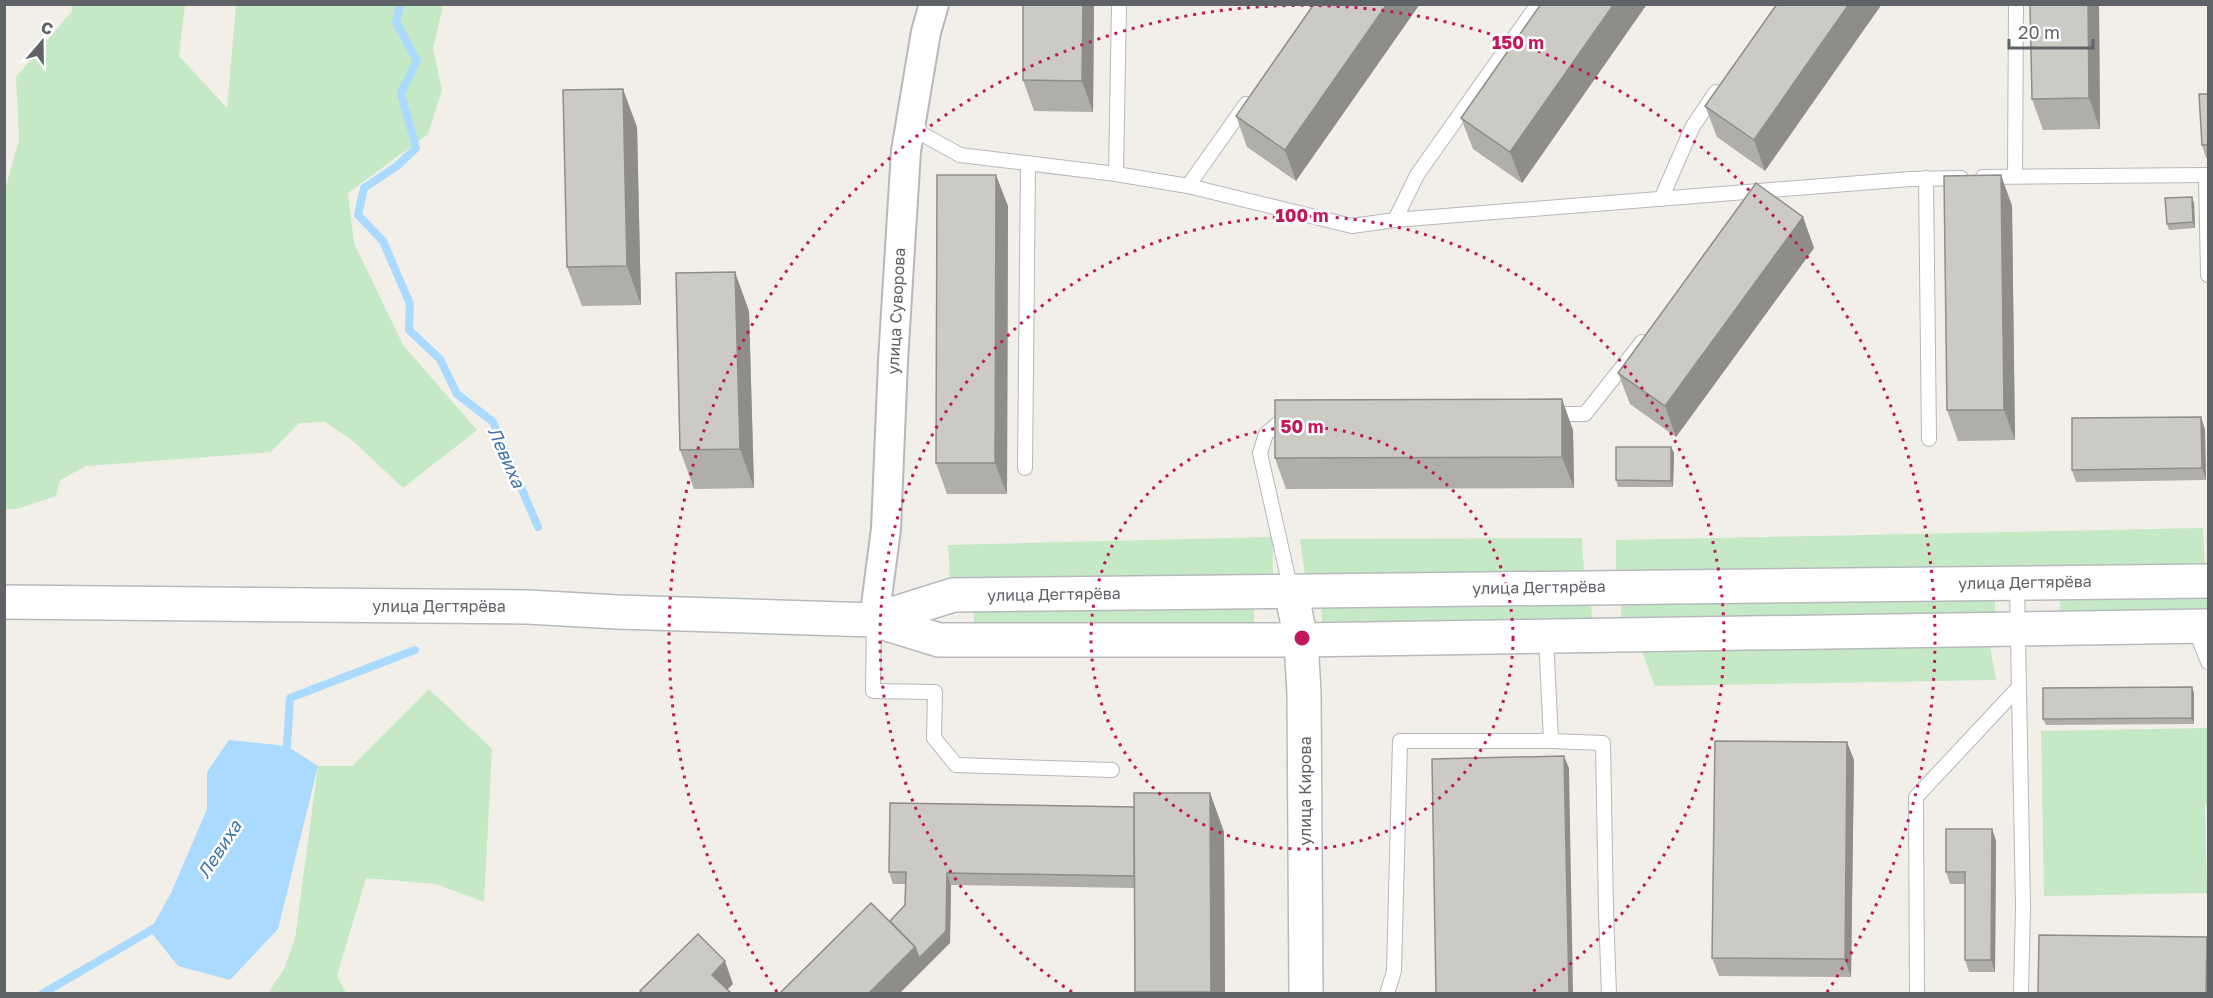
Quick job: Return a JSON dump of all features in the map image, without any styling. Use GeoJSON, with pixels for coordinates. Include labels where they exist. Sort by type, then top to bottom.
{"type":"FeatureCollection","features":[{"type":"Feature","properties":{"kind":"main road","name":"улица Дегтярёва"},"geometry":{"type":"LineString","coordinates":[[874,620],[953,595],[2208,581]]}},
{"type":"Feature","properties":{"kind":"main road","name":"улица Кирова"},"geometry":{"type":"LineString","coordinates":[[1291,591],[1301,640],[1304,693],[1306,993]]}},
{"type":"Feature","properties":{"kind":"main road","name":"улица Дегтярёва"},"geometry":{"type":"LineString","coordinates":[[4,602],[528,607],[874,620],[939,640],[1301,640],[2201,626]]}},
{"type":"Feature","properties":{"kind":"street","name":"улица Суворова"},"geometry":{"type":"LineString","coordinates":[[874,620],[886,529],[893,361],[906,151],[926,32],[934,4]]}},
{"type":"Feature","properties":{"kind":"lane"},"geometry":{"type":"LineString","coordinates":[[1116,174],[1119,4]]}},
{"type":"Feature","properties":{"kind":"lane"},"geometry":{"type":"LineString","coordinates":[[1395,220],[1417,175],[1538,4]]}},
{"type":"Feature","properties":{"kind":"lane"},"geometry":{"type":"LineString","coordinates":[[2015,176],[2016,4]]}},
{"type":"Feature","properties":{"kind":"lane"},"geometry":{"type":"LineString","coordinates":[[1661,199],[1693,126],[1726,79]]}},
{"type":"Feature","properties":{"kind":"lane"},"geometry":{"type":"LineString","coordinates":[[1188,186],[1256,90]]}},
{"type":"Feature","properties":{"kind":"lane"},"geometry":{"type":"LineString","coordinates":[[912,118],[922,134],[960,155],[1116,174],[1188,186],[1352,226],[1395,220],[1926,178],[2207,175],[2208,275]]}},
{"type":"Feature","properties":{"kind":"lane"},"geometry":{"type":"LineString","coordinates":[[1025,468],[1028,163]]}},
{"type":"Feature","properties":{"kind":"lane"},"geometry":{"type":"LineString","coordinates":[[1926,178],[1929,439]]}},
{"type":"Feature","properties":{"kind":"lane"},"geometry":{"type":"LineString","coordinates":[[1745,209],[1759,191]]}},
{"type":"Feature","properties":{"kind":"lane"},"geometry":{"type":"LineString","coordinates":[[1538,414],[1585,414],[1650,330]]}},
{"type":"Feature","properties":{"kind":"lane"},"geometry":{"type":"LineString","coordinates":[[1291,591],[1260,453],[1266,434],[1287,416],[1299,416]]}},
{"type":"Feature","properties":{"kind":"lane"},"geometry":{"type":"LineString","coordinates":[[2017,582],[2023,907],[2021,993]]}},
{"type":"Feature","properties":{"kind":"lane"},"geometry":{"type":"LineString","coordinates":[[874,620],[873,691],[935,692],[934,738],[956,765],[1112,770]]}},
{"type":"Feature","properties":{"kind":"lane"},"geometry":{"type":"LineString","coordinates":[[2201,626],[2208,662]]}},
{"type":"Feature","properties":{"kind":"lane"},"geometry":{"type":"LineString","coordinates":[[1546,636],[1551,741]]}},
{"type":"Feature","properties":{"kind":"lane"},"geometry":{"type":"LineString","coordinates":[[1917,993],[1916,797],[2018,688]]}},
{"type":"Feature","properties":{"kind":"lane"},"geometry":{"type":"LineString","coordinates":[[1387,993],[1394,971],[1400,741],[1603,743],[1609,993]]}},
{"type":"Feature","properties":{"kind":"green space"},"geometry":{"type":"Polygon","coordinates":[[[72,5],[185,5],[179,56],[227,108],[236,5],[443,5],[433,49],[442,90],[428,134],[348,193],[354,243],[403,345],[477,430],[403,488],[352,440],[325,422],[299,423],[271,452],[86,466],[60,480],[56,496],[16,509],[5,509],[4,193],[19,140],[16,77],[72,11],[72,5]]]}},
{"type":"Feature","properties":{"kind":"green space"},"geometry":{"type":"Polygon","coordinates":[[[2203,528],[2205,567],[1616,572],[1616,540],[2203,528]]]}},
{"type":"Feature","properties":{"kind":"green space"},"geometry":{"type":"Polygon","coordinates":[[[1273,537],[1273,575],[950,580],[948,545],[1273,537]]]}},
{"type":"Feature","properties":{"kind":"green space"},"geometry":{"type":"Polygon","coordinates":[[[1582,538],[1584,573],[1305,575],[1300,539],[1582,538]]]}},
{"type":"Feature","properties":{"kind":"green space"},"geometry":{"type":"Polygon","coordinates":[[[2208,594],[2208,610],[2060,612],[2060,596],[2208,594]]]}},
{"type":"Feature","properties":{"kind":"green space"},"geometry":{"type":"Polygon","coordinates":[[[1995,597],[1995,612],[1621,618],[1621,602],[1995,597]]]}},
{"type":"Feature","properties":{"kind":"green space"},"geometry":{"type":"Polygon","coordinates":[[[1591,603],[1592,618],[1322,622],[1321,607],[1591,603]]]}},
{"type":"Feature","properties":{"kind":"green space"},"geometry":{"type":"Polygon","coordinates":[[[1254,608],[1254,623],[974,627],[974,611],[1254,608]]]}},
{"type":"Feature","properties":{"kind":"green space"},"geometry":{"type":"Polygon","coordinates":[[[1990,646],[1996,680],[1655,686],[1642,652],[1990,646]]]}},
{"type":"Feature","properties":{"kind":"green space"},"geometry":{"type":"Polygon","coordinates":[[[429,689],[492,749],[484,902],[436,884],[366,878],[337,976],[346,993],[268,993],[284,969],[295,939],[318,766],[352,766],[429,689]]]}},
{"type":"Feature","properties":{"kind":"green space"},"geometry":{"type":"Polygon","coordinates":[[[2208,728],[2208,805],[2205,805],[2207,893],[2044,896],[2041,731],[2208,728]]]}},
{"type":"Feature","properties":{"kind":"water"},"geometry":{"type":"Polygon","coordinates":[[[229,740],[287,746],[318,766],[278,929],[230,980],[178,966],[150,931],[171,893],[207,809],[207,772],[229,740]]]}},
{"type":"Feature","properties":{"kind":"building"},"geometry":{"type":"Polygon","coordinates":[[[1023,4],[1083,4],[1082,81],[1023,80],[1023,4]]]}},
{"type":"Feature","properties":{"kind":"building"},"geometry":{"type":"Polygon","coordinates":[[[1314,4],[1387,4],[1285,150],[1236,116],[1314,4]]]}},
{"type":"Feature","properties":{"kind":"building"},"geometry":{"type":"Polygon","coordinates":[[[1541,4],[1614,4],[1510,152],[1461,118],[1541,4]]]}},
{"type":"Feature","properties":{"kind":"building"},"geometry":{"type":"Polygon","coordinates":[[[1777,4],[1849,4],[1754,140],[1705,106],[1777,4]]]}},
{"type":"Feature","properties":{"kind":"building"},"geometry":{"type":"Polygon","coordinates":[[[2030,4],[2088,4],[2089,98],[2032,99],[2030,4]]]}},
{"type":"Feature","properties":{"kind":"building"},"geometry":{"type":"Polygon","coordinates":[[[623,89],[627,266],[567,267],[563,90],[623,89]]]}},
{"type":"Feature","properties":{"kind":"building"},"geometry":{"type":"Polygon","coordinates":[[[2199,94],[2208,94],[2208,145],[2202,145],[2199,94]]]}},
{"type":"Feature","properties":{"kind":"building"},"geometry":{"type":"Polygon","coordinates":[[[937,175],[996,175],[995,463],[936,463],[937,175]]]}},
{"type":"Feature","properties":{"kind":"building"},"geometry":{"type":"Polygon","coordinates":[[[2001,175],[2004,410],[1947,410],[1944,176],[2001,175]]]}},
{"type":"Feature","properties":{"kind":"building"},"geometry":{"type":"Polygon","coordinates":[[[1756,183],[1803,217],[1665,406],[1618,373],[1756,183]]]}},
{"type":"Feature","properties":{"kind":"building"},"geometry":{"type":"Polygon","coordinates":[[[2192,197],[2193,222],[2167,224],[2165,198],[2192,197]]]}},
{"type":"Feature","properties":{"kind":"building"},"geometry":{"type":"Polygon","coordinates":[[[735,272],[740,449],[680,450],[676,273],[735,272]]]}},
{"type":"Feature","properties":{"kind":"building"},"geometry":{"type":"Polygon","coordinates":[[[1562,399],[1562,457],[1275,458],[1275,400],[1562,399]]]}},
{"type":"Feature","properties":{"kind":"building"},"geometry":{"type":"Polygon","coordinates":[[[2201,417],[2202,468],[2072,470],[2072,418],[2201,417]]]}},
{"type":"Feature","properties":{"kind":"building"},"geometry":{"type":"Polygon","coordinates":[[[1616,447],[1671,447],[1671,481],[1616,480],[1616,447]]]}},
{"type":"Feature","properties":{"kind":"building"},"geometry":{"type":"Polygon","coordinates":[[[2192,687],[2192,718],[2043,719],[2043,688],[2192,687]]]}},
{"type":"Feature","properties":{"kind":"building"},"geometry":{"type":"Polygon","coordinates":[[[1715,741],[1847,742],[1845,959],[1712,958],[1715,741]]]}},
{"type":"Feature","properties":{"kind":"building"},"geometry":{"type":"Polygon","coordinates":[[[1564,756],[1569,993],[1436,993],[1432,759],[1564,756]]]}},
{"type":"Feature","properties":{"kind":"building"},"geometry":{"type":"Polygon","coordinates":[[[1134,793],[1210,793],[1211,992],[1135,992],[1134,793]]]}},
{"type":"Feature","properties":{"kind":"building"},"geometry":{"type":"Polygon","coordinates":[[[890,803],[1134,807],[1134,876],[947,873],[946,931],[919,958],[915,947],[890,921],[905,905],[906,872],[889,872],[890,803]]]}},
{"type":"Feature","properties":{"kind":"building"},"geometry":{"type":"Polygon","coordinates":[[[1946,829],[1992,829],[1991,960],[1965,960],[1965,872],[1946,872],[1946,829]]]}},
{"type":"Feature","properties":{"kind":"building"},"geometry":{"type":"Polygon","coordinates":[[[871,903],[915,947],[869,993],[780,993],[871,903]]]}},
{"type":"Feature","properties":{"kind":"building"},"geometry":{"type":"Polygon","coordinates":[[[698,934],[725,961],[712,975],[731,993],[643,993],[640,991],[698,934]]]}},
{"type":"Feature","properties":{"kind":"building"},"geometry":{"type":"Polygon","coordinates":[[[2039,935],[2207,937],[2206,993],[2038,993],[2039,935]]]}},
{"type":"Feature","properties":{"kind":"waterway","name":"Левиха"},"geometry":{"type":"LineString","coordinates":[[400,4],[396,22],[417,61],[401,93],[416,148],[397,166],[364,188],[358,215],[383,241],[410,304],[409,330],[440,359],[457,394],[493,422],[538,527]]}},
{"type":"Feature","properties":{"kind":"waterway","name":"Левиха"},"geometry":{"type":"LineString","coordinates":[[282,754],[287,746],[290,698],[415,650]]}},
{"type":"Feature","properties":{"kind":"waterway","name":"Левиха"},"geometry":{"type":"LineString","coordinates":[[42,994],[158,926]]}}]}
